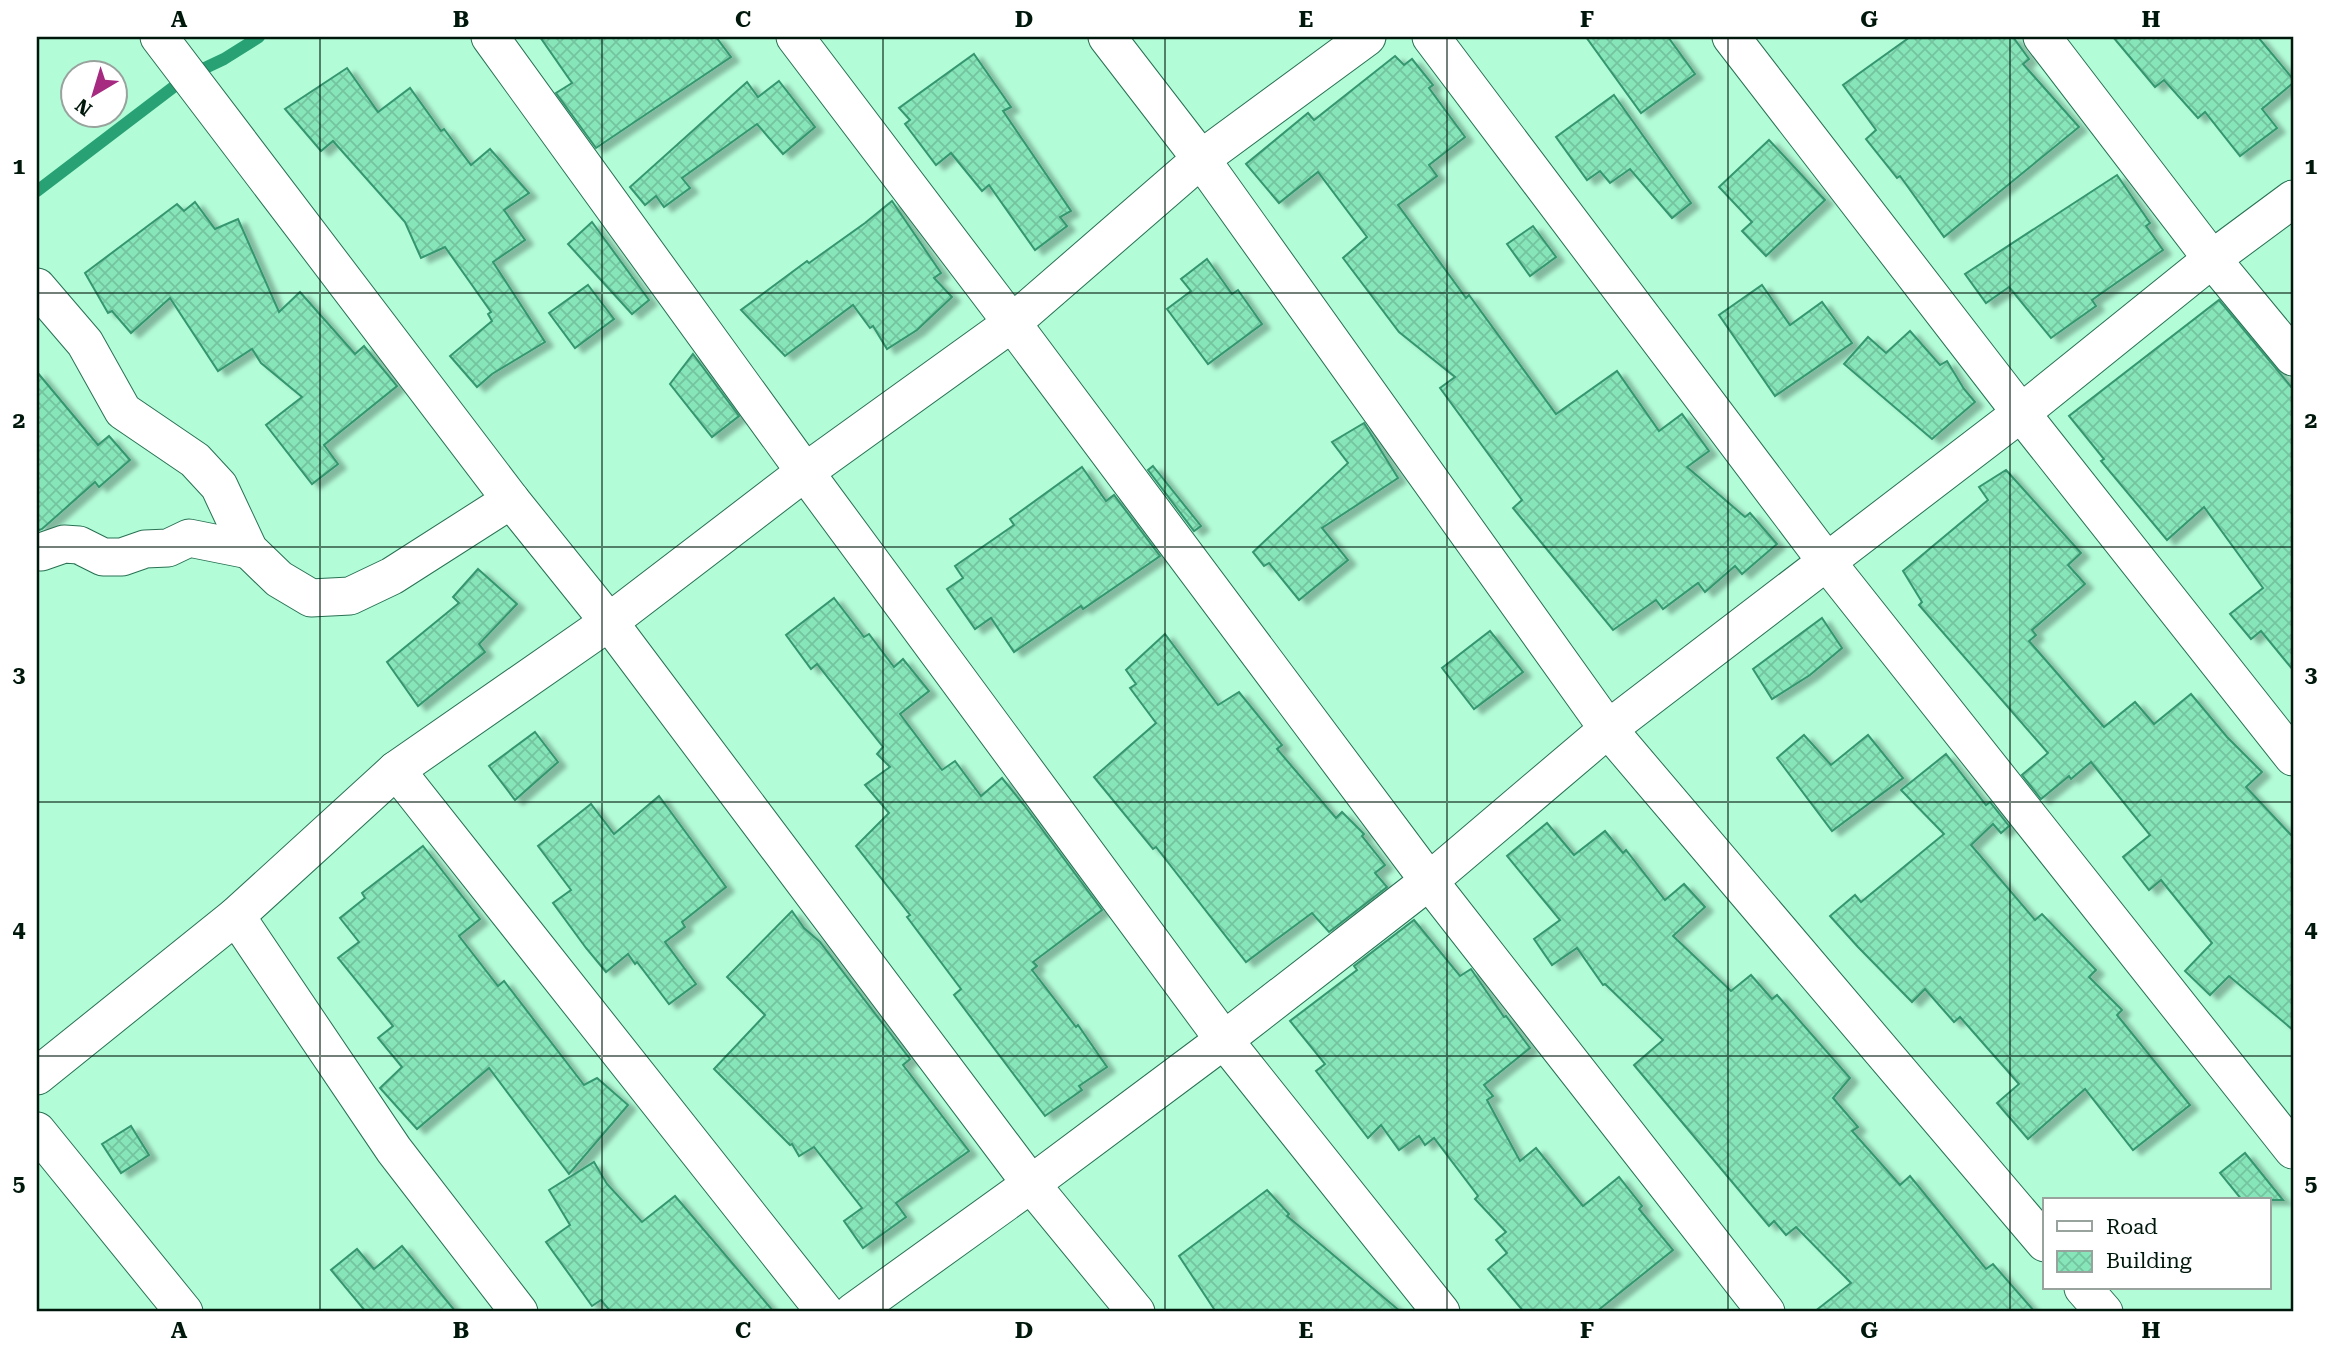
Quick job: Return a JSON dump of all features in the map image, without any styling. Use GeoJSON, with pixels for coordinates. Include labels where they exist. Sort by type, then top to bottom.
{"type":"FeatureCollection","features":[{"type":"Feature","properties":{"kind":"street"},"geometry":{"type":"LineString","coordinates":[[159,37],[511,500],[609,622],[1031,1184],[1136,1312]]}},
{"type":"Feature","properties":{"kind":"street"},"geometry":{"type":"LineString","coordinates":[[490,37],[805,472],[1224,1040],[1441,1312]]}},
{"type":"Feature","properties":{"kind":"street"},"geometry":{"type":"LineString","coordinates":[[794,37],[1012,323],[1429,881],[1766,1312]]}},
{"type":"Feature","properties":{"kind":"street"},"geometry":{"type":"LineString","coordinates":[[1107,37],[1201,159],[1608,729],[2043,1241]]}},
{"type":"Feature","properties":{"kind":"street"},"geometry":{"type":"LineString","coordinates":[[37,1076],[236,916],[396,770],[609,622],[805,472],[1012,323],[1201,159],[1367,37]]}},
{"type":"Feature","properties":{"kind":"street"},"geometry":{"type":"LineString","coordinates":[[1431,37],[1826,561],[2293,1150]]}},
{"type":"Feature","properties":{"kind":"street"},"geometry":{"type":"LineString","coordinates":[[1731,37],[2021,413],[2293,758]]}},
{"type":"Feature","properties":{"kind":"street"},"geometry":{"type":"LineString","coordinates":[[2042,37],[2212,259],[2293,357]]}},
{"type":"Feature","properties":{"kind":"street"},"geometry":{"type":"LineString","coordinates":[[853,1312],[1224,1040],[1429,881],[1608,729],[2021,413],[2212,259],[2293,199]]}},
{"type":"Feature","properties":{"kind":"street"},"geometry":{"type":"LineString","coordinates":[[37,288],[85,343],[122,411],[195,460],[219,486],[249,550],[279,579],[311,598],[350,596],[392,576],[460,530],[511,500]]}},
{"type":"Feature","properties":{"kind":"street"},"geometry":{"type":"LineString","coordinates":[[41,552],[64,544],[79,545],[103,556],[122,557],[145,549],[168,548],[189,538],[249,550]]}},
{"type":"Feature","properties":{"kind":"street"},"geometry":{"type":"LineString","coordinates":[[396,770],[825,1312]]}},
{"type":"Feature","properties":{"kind":"street"},"geometry":{"type":"LineString","coordinates":[[236,916],[394,1150],[519,1312]]}},
{"type":"Feature","properties":{"kind":"street"},"geometry":{"type":"LineString","coordinates":[[37,1131],[184,1312]]}},
{"type":"Feature","properties":{"kind":"street"},"geometry":{"type":"LineString","coordinates":[[2085,1290],[2104,1312]]}},
{"type":"Feature","properties":{"kind":"building"},"geometry":{"type":"Polygon","coordinates":[[[540,37],[716,37],[731,57],[596,148],[556,93],[572,83],[540,37]]]}},
{"type":"Feature","properties":{"kind":"building"},"geometry":{"type":"Polygon","coordinates":[[[1586,37],[1668,37],[1695,74],[1641,113],[1586,37]]]}},
{"type":"Feature","properties":{"kind":"building"},"geometry":{"type":"Polygon","coordinates":[[[1910,37],[2013,37],[2029,59],[2023,64],[2079,127],[1944,237],[1900,176],[1897,178],[1866,139],[1876,130],[1843,85],[1910,37]]]}},
{"type":"Feature","properties":{"kind":"building"},"geometry":{"type":"Polygon","coordinates":[[[2113,37],[2258,37],[2293,79],[2293,83],[2262,109],[2277,128],[2240,156],[2205,112],[2198,118],[2164,80],[2155,87],[2113,37]]]}},
{"type":"Feature","properties":{"kind":"building"},"geometry":{"type":"Polygon","coordinates":[[[974,54],[1011,107],[1003,111],[1071,211],[1060,217],[1067,226],[1035,250],[989,185],[982,191],[951,153],[936,165],[905,124],[910,120],[899,108],[974,54]]]}},
{"type":"Feature","properties":{"kind":"building"},"geometry":{"type":"Polygon","coordinates":[[[1395,56],[1404,65],[1412,59],[1433,85],[1429,88],[1465,137],[1429,165],[1437,176],[1398,205],[1466,298],[1469,295],[1556,414],[1617,371],[1659,431],[1682,414],[1709,451],[1687,467],[1745,517],[1750,513],[1777,544],[1742,574],[1735,566],[1705,592],[1698,583],[1663,609],[1656,600],[1613,630],[1513,508],[1522,500],[1440,388],[1455,377],[1399,332],[1343,258],[1367,237],[1318,172],[1279,203],[1246,164],[1308,113],[1314,120],[1395,56]]]}},
{"type":"Feature","properties":{"kind":"building"},"geometry":{"type":"Polygon","coordinates":[[[347,68],[378,112],[410,88],[441,131],[444,129],[471,165],[490,149],[529,193],[504,210],[525,240],[493,262],[545,342],[492,374],[477,387],[450,356],[492,321],[488,314],[491,312],[445,247],[421,258],[405,222],[333,141],[321,151],[285,109],[347,68]]]}},
{"type":"Feature","properties":{"kind":"building"},"geometry":{"type":"Polygon","coordinates":[[[779,81],[815,127],[783,154],[757,124],[682,178],[690,188],[664,207],[656,196],[645,205],[630,187],[747,82],[758,97],[779,81]]]}},
{"type":"Feature","properties":{"kind":"building"},"geometry":{"type":"Polygon","coordinates":[[[1614,95],[1691,203],[1672,218],[1630,169],[1610,183],[1600,171],[1587,180],[1556,137],[1614,95]]]}},
{"type":"Feature","properties":{"kind":"building"},"geometry":{"type":"Polygon","coordinates":[[[1769,140],[1825,200],[1766,256],[1742,231],[1752,222],[1719,187],[1769,140]]]}},
{"type":"Feature","properties":{"kind":"building"},"geometry":{"type":"Polygon","coordinates":[[[2117,175],[2150,223],[2146,226],[2163,250],[2092,300],[2096,306],[2051,338],[2009,287],[1986,303],[1965,274],[2117,175]]]}},
{"type":"Feature","properties":{"kind":"building"},"geometry":{"type":"Polygon","coordinates":[[[892,201],[941,273],[934,278],[952,297],[917,330],[887,349],[873,326],[870,328],[853,305],[785,356],[741,310],[892,201]]]}},
{"type":"Feature","properties":{"kind":"building"},"geometry":{"type":"Polygon","coordinates":[[[195,202],[215,229],[238,219],[279,312],[300,292],[355,354],[364,346],[397,386],[324,445],[338,464],[312,484],[266,425],[302,397],[261,363],[252,349],[218,371],[170,298],[131,333],[112,311],[108,313],[85,273],[177,204],[184,211],[195,202]]]}},
{"type":"Feature","properties":{"kind":"building"},"geometry":{"type":"Polygon","coordinates":[[[592,222],[649,300],[632,314],[568,244],[592,222]]]}},
{"type":"Feature","properties":{"kind":"building"},"geometry":{"type":"Polygon","coordinates":[[[1533,226],[1556,257],[1530,276],[1507,244],[1533,226]]]}},
{"type":"Feature","properties":{"kind":"building"},"geometry":{"type":"Polygon","coordinates":[[[1207,259],[1232,294],[1238,290],[1262,324],[1208,364],[1167,309],[1191,291],[1181,279],[1207,259]]]}},
{"type":"Feature","properties":{"kind":"building"},"geometry":{"type":"Polygon","coordinates":[[[588,285],[614,319],[575,348],[549,313],[588,285]]]}},
{"type":"Feature","properties":{"kind":"building"},"geometry":{"type":"Polygon","coordinates":[[[1762,285],[1790,325],[1822,302],[1852,343],[1775,396],[1719,315],[1762,285]]]}},
{"type":"Feature","properties":{"kind":"building"},"geometry":{"type":"Polygon","coordinates":[[[2219,300],[2293,389],[2293,670],[2261,631],[2251,639],[2230,614],[2263,588],[2204,507],[2167,540],[2101,461],[2104,459],[2069,416],[2219,300]]]}},
{"type":"Feature","properties":{"kind":"building"},"geometry":{"type":"Polygon","coordinates":[[[1910,331],[1940,365],[1947,361],[1975,402],[1932,439],[1844,364],[1868,337],[1886,353],[1910,331]]]}},
{"type":"Feature","properties":{"kind":"building"},"geometry":{"type":"Polygon","coordinates":[[[693,354],[739,416],[712,437],[670,384],[693,354]]]}},
{"type":"Feature","properties":{"kind":"building"},"geometry":{"type":"Polygon","coordinates":[[[37,372],[98,445],[109,436],[130,460],[99,487],[95,482],[37,531],[37,372]]]}},
{"type":"Feature","properties":{"kind":"building"},"geometry":{"type":"Polygon","coordinates":[[[1364,423],[1398,478],[1322,528],[1348,560],[1299,600],[1269,563],[1264,566],[1253,552],[1348,463],[1332,442],[1364,423]]]}},
{"type":"Feature","properties":{"kind":"building"},"geometry":{"type":"Polygon","coordinates":[[[1153,466],[1201,526],[1194,531],[1148,470],[1153,466]]]}},
{"type":"Feature","properties":{"kind":"building"},"geometry":{"type":"Polygon","coordinates":[[[1082,467],[1106,501],[1114,495],[1160,556],[1014,652],[991,618],[975,629],[947,589],[963,578],[955,566],[1014,525],[1010,519],[1082,467]]]}},
{"type":"Feature","properties":{"kind":"building"},"geometry":{"type":"Polygon","coordinates":[[[2006,470],[2081,553],[2068,565],[2085,584],[2032,630],[2036,635],[2029,641],[2104,727],[2135,702],[2154,724],[2191,694],[2227,737],[2262,772],[2246,787],[2293,837],[2293,1030],[2229,976],[2210,995],[2185,971],[2212,943],[2161,880],[2149,890],[2123,857],[2150,835],[2091,762],[2041,799],[2022,775],[2048,753],[1919,605],[1922,602],[1903,571],[1988,500],[1979,487],[2006,470]]]}},
{"type":"Feature","properties":{"kind":"building"},"geometry":{"type":"Polygon","coordinates":[[[478,569],[517,604],[479,644],[485,652],[418,706],[387,662],[459,603],[453,597],[478,569]]]}},
{"type":"Feature","properties":{"kind":"building"},"geometry":{"type":"Polygon","coordinates":[[[834,598],[864,637],[869,634],[894,667],[903,659],[929,691],[900,714],[942,770],[955,761],[981,796],[1002,778],[1102,910],[1033,962],[1037,966],[1032,970],[1076,1027],[1078,1025],[1107,1067],[1079,1086],[1082,1090],[1045,1116],[954,995],[961,989],[907,917],[910,915],[856,846],[889,813],[865,785],[890,767],[877,754],[883,747],[817,664],[811,669],[786,635],[834,598]]]}},
{"type":"Feature","properties":{"kind":"building"},"geometry":{"type":"Polygon","coordinates":[[[1822,618],[1842,648],[1810,675],[1772,699],[1753,669],[1822,618]]]}},
{"type":"Feature","properties":{"kind":"building"},"geometry":{"type":"Polygon","coordinates":[[[1490,631],[1523,672],[1474,709],[1442,668],[1490,631]]]}},
{"type":"Feature","properties":{"kind":"building"},"geometry":{"type":"Polygon","coordinates":[[[1165,634],[1218,705],[1239,692],[1282,745],[1277,749],[1336,818],[1342,812],[1364,834],[1362,836],[1385,865],[1375,873],[1387,887],[1329,932],[1312,913],[1246,962],[1156,847],[1153,849],[1094,777],[1156,723],[1130,688],[1136,684],[1126,670],[1165,634]]]}},
{"type":"Feature","properties":{"kind":"building"},"geometry":{"type":"Polygon","coordinates":[[[535,732],[558,762],[515,800],[489,766],[535,732]]]}},
{"type":"Feature","properties":{"kind":"building"},"geometry":{"type":"Polygon","coordinates":[[[1804,735],[1831,765],[1868,735],[1903,778],[1832,831],[1777,758],[1804,735]]]}},
{"type":"Feature","properties":{"kind":"building"},"geometry":{"type":"Polygon","coordinates":[[[1946,754],[1986,805],[1990,802],[2009,826],[2001,833],[1993,824],[1971,845],[2035,920],[2042,914],[2096,970],[2089,977],[2122,1010],[2117,1015],[2190,1105],[2133,1150],[2085,1089],[2028,1139],[1997,1103],[2019,1084],[1960,1017],[1954,1022],[1925,989],[1912,1002],[1830,916],[1855,895],[1861,902],[1944,834],[1901,790],[1946,754]]]}},
{"type":"Feature","properties":{"kind":"building"},"geometry":{"type":"Polygon","coordinates":[[[659,796],[726,887],[682,922],[685,927],[665,942],[696,984],[669,1004],[628,954],[606,972],[586,948],[553,903],[571,890],[538,846],[591,804],[614,834],[659,796]]]}},
{"type":"Feature","properties":{"kind":"building"},"geometry":{"type":"Polygon","coordinates":[[[1547,823],[1574,855],[1605,831],[1623,853],[1626,850],[1665,900],[1684,884],[1705,907],[1673,936],[1731,991],[1751,975],[1772,999],[1777,995],[1850,1078],[1833,1098],[1858,1127],[1852,1131],[1900,1185],[1910,1176],[1986,1269],[1993,1264],[2035,1312],[1814,1312],[1851,1283],[1796,1227],[1786,1235],[1774,1221],[1769,1226],[1634,1065],[1663,1040],[1603,985],[1577,948],[1552,965],[1534,939],[1560,920],[1507,856],[1547,823]]]}},
{"type":"Feature","properties":{"kind":"building"},"geometry":{"type":"Polygon","coordinates":[[[423,846],[480,919],[459,936],[498,986],[504,981],[584,1085],[597,1078],[628,1105],[569,1174],[489,1068],[417,1129],[380,1088],[402,1067],[378,1038],[393,1026],[338,958],[359,942],[340,918],[365,898],[362,893],[423,846]]]}},
{"type":"Feature","properties":{"kind":"building"},"geometry":{"type":"Polygon","coordinates":[[[792,911],[804,928],[820,942],[910,1059],[903,1065],[969,1151],[896,1203],[906,1217],[863,1248],[844,1221],[862,1208],[814,1147],[799,1156],[792,1144],[790,1145],[714,1069],[765,1015],[727,977],[792,911]]]}},
{"type":"Feature","properties":{"kind":"building"},"geometry":{"type":"Polygon","coordinates":[[[1414,920],[1460,976],[1471,969],[1504,1017],[1506,1016],[1530,1048],[1484,1085],[1493,1096],[1487,1100],[1520,1161],[1536,1148],[1583,1206],[1619,1177],[1642,1206],[1639,1209],[1673,1250],[1596,1312],[1524,1312],[1488,1269],[1507,1253],[1496,1240],[1506,1232],[1475,1199],[1478,1196],[1434,1138],[1425,1145],[1419,1136],[1399,1150],[1381,1125],[1368,1138],[1316,1071],[1325,1064],[1290,1021],[1357,970],[1354,966],[1414,920]]]}},
{"type":"Feature","properties":{"kind":"building"},"geometry":{"type":"Polygon","coordinates":[[[131,1126],[149,1155],[121,1173],[102,1144],[131,1126]]]}},
{"type":"Feature","properties":{"kind":"building"},"geometry":{"type":"Polygon","coordinates":[[[2245,1153],[2283,1200],[2240,1198],[2220,1173],[2245,1153]]]}},
{"type":"Feature","properties":{"kind":"building"},"geometry":{"type":"Polygon","coordinates":[[[594,1162],[607,1184],[642,1222],[675,1196],[774,1312],[611,1312],[601,1300],[592,1306],[546,1242],[570,1225],[549,1190],[594,1162]]]}},
{"type":"Feature","properties":{"kind":"building"},"geometry":{"type":"Polygon","coordinates":[[[1267,1190],[1289,1214],[1287,1216],[1401,1312],[1216,1312],[1179,1256],[1267,1190]]]}},
{"type":"Feature","properties":{"kind":"building"},"geometry":{"type":"Polygon","coordinates":[[[402,1246],[456,1312],[366,1312],[331,1270],[357,1249],[374,1269],[402,1246]]]}},
{"type":"Feature","properties":{"kind":"waterway"},"geometry":{"type":"LineString","coordinates":[[37,191],[188,76],[224,59],[259,37]]}}]}
